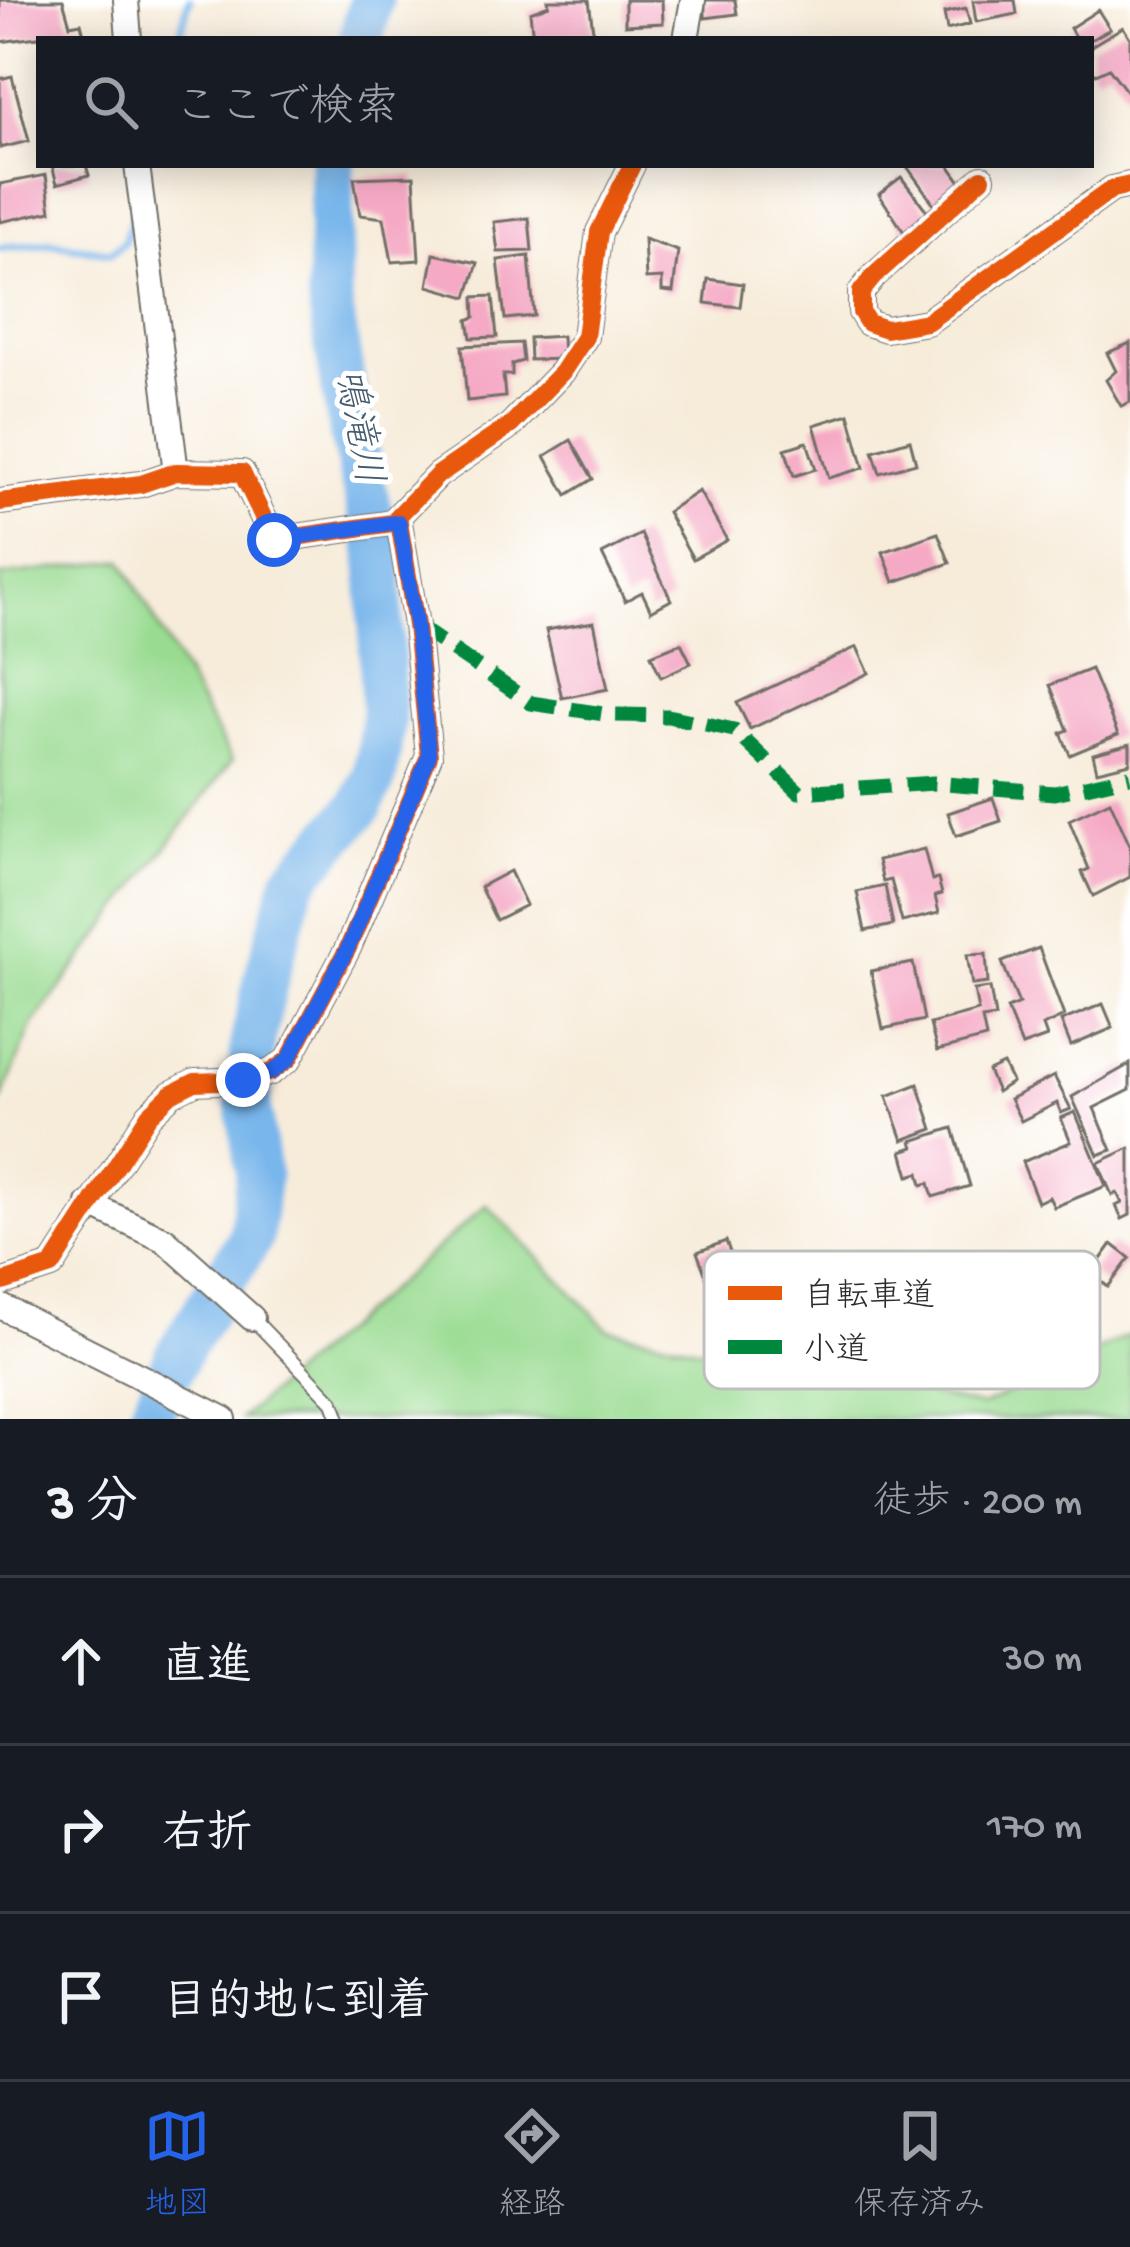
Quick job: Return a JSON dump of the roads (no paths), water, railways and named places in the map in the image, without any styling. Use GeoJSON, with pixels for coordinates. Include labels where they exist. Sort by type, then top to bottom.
{"type":"FeatureCollection","features":[{"type":"Feature","properties":{"kind":"street"},"geometry":{"type":"LineString","coordinates":[[126,0],[128,36]]}},
{"type":"Feature","properties":{"kind":"street"},"geometry":{"type":"LineString","coordinates":[[687,36],[693,0]]}},
{"type":"Feature","properties":{"kind":"street"},"geometry":{"type":"LineString","coordinates":[[137,168],[176,472]]}},
{"type":"Feature","properties":{"kind":"street"},"geometry":{"type":"LineString","coordinates":[[0,1283],[52,1266],[149,1114],[171,1094],[195,1082],[243,1080],[272,1072],[289,1059],[348,948],[429,756],[416,625],[398,516],[438,475],[511,425],[562,372],[585,337],[599,232],[631,168]]}},
{"type":"Feature","properties":{"kind":"street"},"geometry":{"type":"LineString","coordinates":[[982,178],[874,275],[861,292],[861,312],[868,323],[886,328],[927,322],[1112,189],[1130,185]]}},
{"type":"Feature","properties":{"kind":"street"},"geometry":{"type":"LineString","coordinates":[[0,502],[141,484],[176,472],[242,473],[274,540],[399,522]]}},
{"type":"Feature","properties":{"kind":"street"},"geometry":{"type":"LineString","coordinates":[[89,1204],[165,1240],[252,1318]]}},
{"type":"Feature","properties":{"kind":"street"},"geometry":{"type":"LineString","coordinates":[[0,1306],[224,1419]]}},
{"type":"Feature","properties":{"kind":"lane"},"geometry":{"type":"LineString","coordinates":[[252,1318],[333,1402],[339,1419]]}},
{"type":"Feature","properties":{"kind":"waterway"},"geometry":{"type":"LineString","coordinates":[[180,36],[189,0]]}},
{"type":"Feature","properties":{"kind":"waterway","name":"鳴滝川"},"geometry":{"type":"LineString","coordinates":[[362,36],[371,0]]}},
{"type":"Feature","properties":{"kind":"waterway","name":"鳴滝川"},"geometry":{"type":"LineString","coordinates":[[149,1419],[179,1352],[251,1237],[258,1173],[248,1104],[253,1040],[294,880],[361,806],[375,775],[383,720],[379,552],[349,422],[329,296],[332,168]]}},
{"type":"Feature","properties":{"kind":"waterway"},"geometry":{"type":"LineString","coordinates":[[0,248],[51,243],[111,253],[124,242],[134,213]]}}]}
